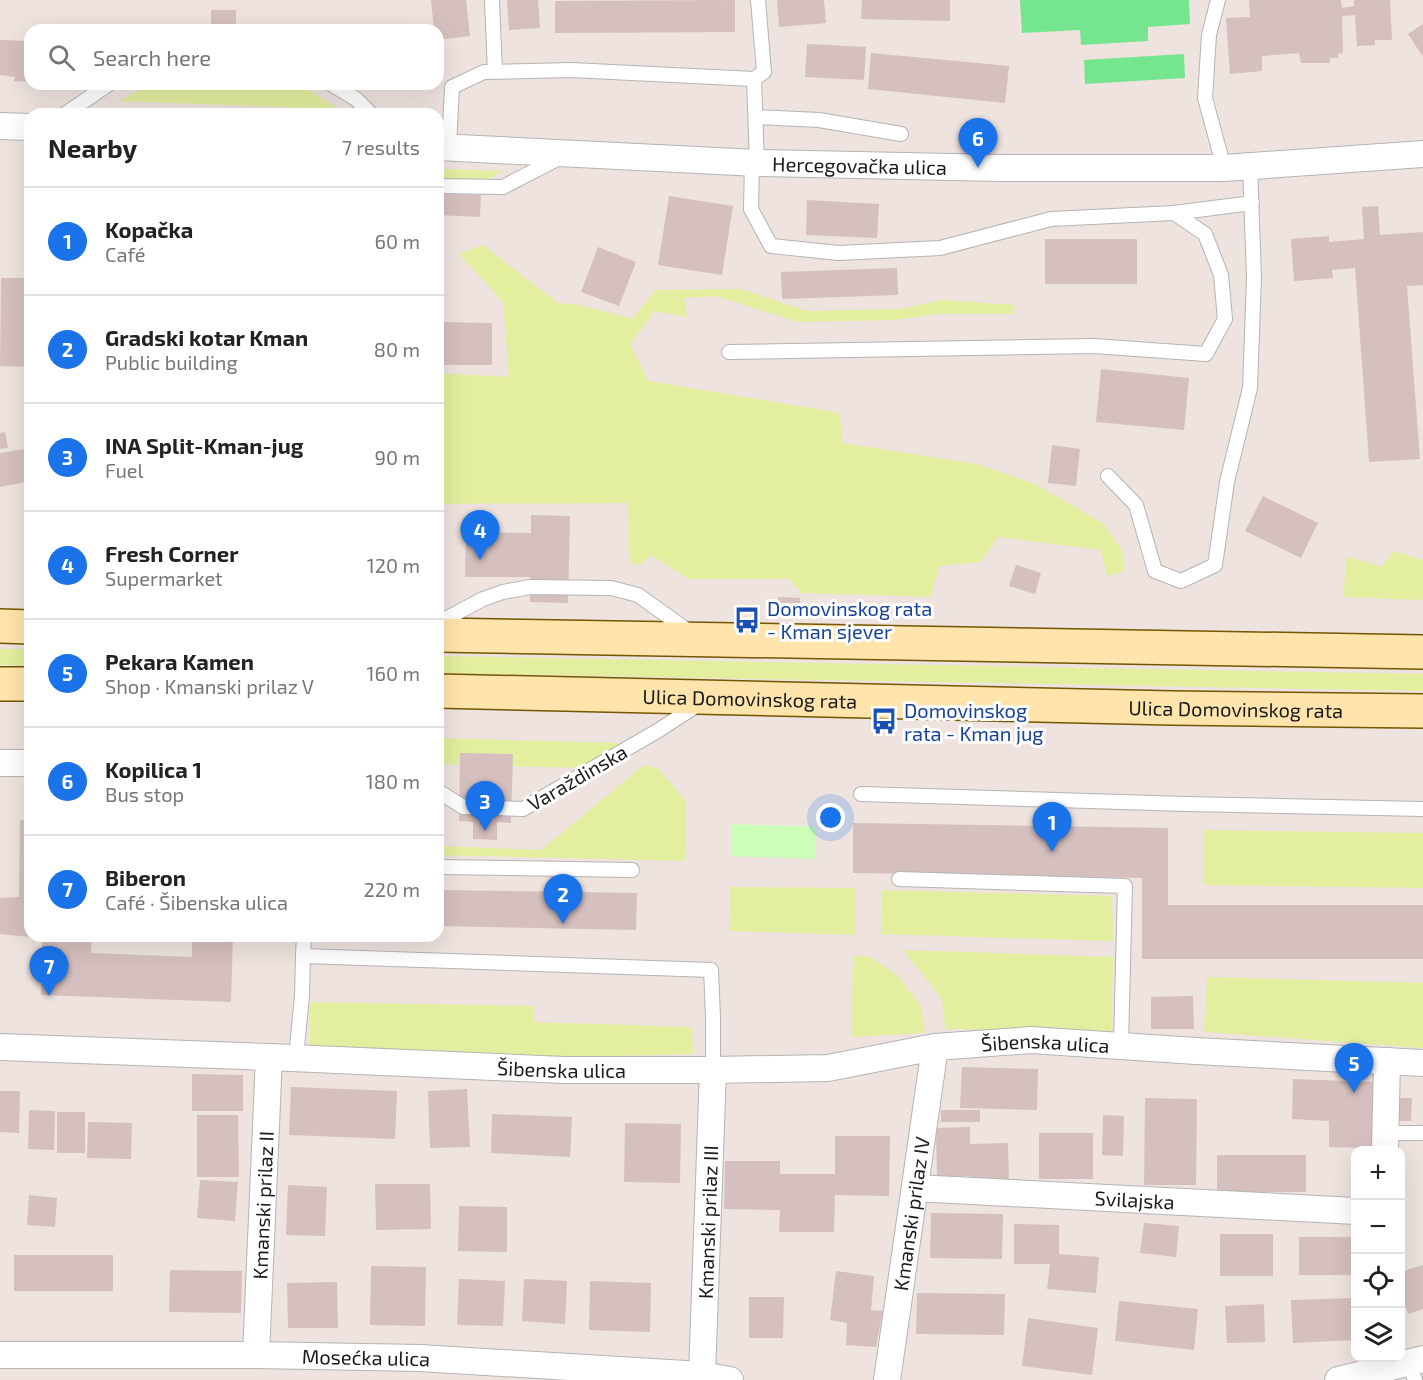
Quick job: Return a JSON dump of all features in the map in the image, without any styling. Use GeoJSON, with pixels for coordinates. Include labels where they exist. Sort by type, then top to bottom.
{"type":"FeatureCollection","features":[{"type":"Feature","properties":{"kind":"main road"},"geometry":{"type":"LineString","coordinates":[[0,627],[24,627]]}},
{"type":"Feature","properties":{"kind":"main road"},"geometry":{"type":"LineString","coordinates":[[444,635],[1423,652]]}},
{"type":"Feature","properties":{"kind":"main road"},"geometry":{"type":"LineString","coordinates":[[0,684],[24,684]]}},
{"type":"Feature","properties":{"kind":"main road","name":"Ulica Domovinskog rata"},"geometry":{"type":"LineString","coordinates":[[444,691],[1160,708],[1423,711]]}},
{"type":"Feature","properties":{"kind":"street"},"geometry":{"type":"LineString","coordinates":[[0,126],[24,127]]}},
{"type":"Feature","properties":{"kind":"street","name":"Hercegovačka ulica"},"geometry":{"type":"LineString","coordinates":[[444,147],[755,163],[1000,168],[1224,168],[1423,154]]}},
{"type":"Feature","properties":{"kind":"street"},"geometry":{"type":"LineString","coordinates":[[0,763],[24,764]]}},
{"type":"Feature","properties":{"kind":"street","name":"Šibenska ulica"},"geometry":{"type":"LineString","coordinates":[[0,1047],[564,1070],[713,1070],[828,1068],[935,1047],[1031,1040],[1423,1063]]}},
{"type":"Feature","properties":{"kind":"street","name":"Kmanski prilaz IV"},"geometry":{"type":"LineString","coordinates":[[887,1380],[935,1047]]}},
{"type":"Feature","properties":{"kind":"street","name":"Kmanski prilaz II"},"geometry":{"type":"LineString","coordinates":[[256,1355],[269,1057]]}},
{"type":"Feature","properties":{"kind":"street"},"geometry":{"type":"LineString","coordinates":[[1385,1142],[1387,1061]]}},
{"type":"Feature","properties":{"kind":"street","name":"Kmanski prilaz III"},"geometry":{"type":"LineString","coordinates":[[702,1375],[713,1070]]}},
{"type":"Feature","properties":{"kind":"street","name":"Svilajska"},"geometry":{"type":"LineString","coordinates":[[915,1188],[1351,1211]]}},
{"type":"Feature","properties":{"kind":"street","name":"Mosećka ulica"},"geometry":{"type":"LineString","coordinates":[[0,1355],[256,1355],[419,1358],[702,1375],[730,1380]]}},
{"type":"Feature","properties":{"kind":"street"},"geometry":{"type":"LineString","coordinates":[[1338,1380],[1383,1363],[1415,1367]]}},
{"type":"Feature","properties":{"kind":"lane"},"geometry":{"type":"LineString","coordinates":[[492,0],[495,72]]}},
{"type":"Feature","properties":{"kind":"lane"},"geometry":{"type":"LineString","coordinates":[[444,140],[452,87],[484,72],[571,70],[754,79],[764,72],[758,0]]}},
{"type":"Feature","properties":{"kind":"lane"},"geometry":{"type":"LineString","coordinates":[[1218,0],[1209,35],[1205,98],[1224,168]]}},
{"type":"Feature","properties":{"kind":"lane"},"geometry":{"type":"LineString","coordinates":[[754,79],[755,163],[751,209],[771,246],[839,253],[940,248],[1051,219],[1174,213],[1252,203]]}},
{"type":"Feature","properties":{"kind":"lane"},"geometry":{"type":"LineString","coordinates":[[73,108],[100,90]]}},
{"type":"Feature","properties":{"kind":"lane"},"geometry":{"type":"LineString","coordinates":[[341,90],[365,108]]}},
{"type":"Feature","properties":{"kind":"lane"},"geometry":{"type":"LineString","coordinates":[[756,117],[819,120],[901,134]]}},
{"type":"Feature","properties":{"kind":"lane"},"geometry":{"type":"LineString","coordinates":[[444,186],[503,188],[568,152]]}},
{"type":"Feature","properties":{"kind":"lane"},"geometry":{"type":"LineString","coordinates":[[1107,476],[1136,505],[1155,571],[1181,581],[1215,565],[1227,482],[1250,388],[1254,277],[1250,166]]}},
{"type":"Feature","properties":{"kind":"lane"},"geometry":{"type":"LineString","coordinates":[[729,352],[1094,346],[1206,354],[1225,319],[1221,275],[1205,234],[1174,213]]}},
{"type":"Feature","properties":{"kind":"lane"},"geometry":{"type":"LineString","coordinates":[[444,620],[483,599],[503,592],[530,587],[611,588],[638,595],[700,639]]}},
{"type":"Feature","properties":{"kind":"lane","name":"Varaždinska"},"geometry":{"type":"LineString","coordinates":[[444,795],[463,807],[523,809],[659,730],[708,698]]}},
{"type":"Feature","properties":{"kind":"lane"},"geometry":{"type":"LineString","coordinates":[[861,794],[1423,809]]}},
{"type":"Feature","properties":{"kind":"lane"},"geometry":{"type":"LineString","coordinates":[[444,867],[632,870]]}},
{"type":"Feature","properties":{"kind":"lane","name":"Šibenska ulica"},"geometry":{"type":"LineString","coordinates":[[899,879],[1125,886],[1121,1045]]}},
{"type":"Feature","properties":{"kind":"lane"},"geometry":{"type":"LineString","coordinates":[[296,1058],[302,996],[304,942]]}},
{"type":"Feature","properties":{"kind":"lane"},"geometry":{"type":"LineString","coordinates":[[303,956],[711,969],[713,1070]]}},
{"type":"Feature","properties":{"kind":"lane"},"geometry":{"type":"LineString","coordinates":[[1385,1142],[1423,1133]]}},
{"type":"Feature","properties":{"kind":"green space"},"geometry":{"type":"Polygon","coordinates":[[[1020,0],[1189,0],[1190,24],[1148,27],[1148,41],[1081,45],[1080,30],[1022,33],[1020,0]]]}},
{"type":"Feature","properties":{"kind":"green space"},"geometry":{"type":"Polygon","coordinates":[[[1184,54],[1185,78],[1085,84],[1084,60],[1184,54]]]}},
{"type":"Feature","properties":{"kind":"green space"},"geometry":{"type":"Polygon","coordinates":[[[140,90],[308,90],[338,108],[312,108],[119,101],[140,90]]]}},
{"type":"Feature","properties":{"kind":"green space"},"geometry":{"type":"Polygon","coordinates":[[[444,169],[503,171],[484,181],[444,181],[444,169]]]}},
{"type":"Feature","properties":{"kind":"green space"},"geometry":{"type":"Polygon","coordinates":[[[483,245],[558,303],[580,305],[633,319],[655,290],[742,289],[806,311],[901,309],[940,300],[1015,305],[1013,314],[937,314],[893,320],[798,322],[716,296],[684,298],[687,317],[654,311],[630,344],[648,381],[840,413],[842,443],[977,464],[1037,485],[1104,524],[1122,550],[1124,571],[1107,576],[1101,550],[998,537],[980,562],[939,566],[930,597],[801,593],[789,579],[689,579],[650,555],[639,566],[629,561],[628,503],[444,504],[444,373],[509,377],[503,302],[459,254],[483,245]]]}},
{"type":"Feature","properties":{"kind":"green space"},"geometry":{"type":"Polygon","coordinates":[[[1393,551],[1423,560],[1423,600],[1343,597],[1347,556],[1381,567],[1393,551]]]}},
{"type":"Feature","properties":{"kind":"green space"},"geometry":{"type":"Polygon","coordinates":[[[0,649],[24,649],[24,666],[0,665],[0,649]]]}},
{"type":"Feature","properties":{"kind":"green space"},"geometry":{"type":"Polygon","coordinates":[[[444,656],[1423,674],[1423,691],[444,673],[444,656]]]}},
{"type":"Feature","properties":{"kind":"green space"},"geometry":{"type":"Polygon","coordinates":[[[444,738],[623,743],[581,768],[444,764],[444,738]]]}},
{"type":"Feature","properties":{"kind":"green space"},"geometry":{"type":"Polygon","coordinates":[[[644,765],[658,768],[686,801],[685,861],[444,855],[444,846],[541,850],[644,765]]]}},
{"type":"Feature","properties":{"kind":"green space"},"geometry":{"type":"Polygon","coordinates":[[[732,824],[816,827],[815,859],[731,856],[732,824]]]}},
{"type":"Feature","properties":{"kind":"green space"},"geometry":{"type":"Polygon","coordinates":[[[1204,830],[1423,833],[1423,888],[1203,885],[1204,830]]]}},
{"type":"Feature","properties":{"kind":"green space"},"geometry":{"type":"Polygon","coordinates":[[[730,887],[856,888],[855,935],[729,931],[730,887]]]}},
{"type":"Feature","properties":{"kind":"green space"},"geometry":{"type":"Polygon","coordinates":[[[882,890],[1112,896],[1113,941],[881,934],[882,890]]]}},
{"type":"Feature","properties":{"kind":"green space"},"geometry":{"type":"Polygon","coordinates":[[[903,950],[1113,957],[1111,1032],[945,1029],[942,999],[903,950]]]}},
{"type":"Feature","properties":{"kind":"green space"},"geometry":{"type":"Polygon","coordinates":[[[853,956],[869,956],[898,976],[921,1006],[925,1033],[851,1037],[853,956]]]}},
{"type":"Feature","properties":{"kind":"green space"},"geometry":{"type":"Polygon","coordinates":[[[1207,977],[1423,983],[1423,1048],[1204,1032],[1207,977]]]}},
{"type":"Feature","properties":{"kind":"green space"},"geometry":{"type":"Polygon","coordinates":[[[310,1002],[533,1006],[533,1022],[692,1027],[693,1054],[573,1057],[310,1047],[310,1002]]]}},
{"type":"Feature","properties":{"kind":"building"},"geometry":{"type":"Polygon","coordinates":[[[431,0],[466,0],[470,36],[444,39],[444,24],[433,24],[431,0]]]}},
{"type":"Feature","properties":{"kind":"building"},"geometry":{"type":"Polygon","coordinates":[[[507,0],[538,0],[540,28],[509,30],[507,0]]]}},
{"type":"Feature","properties":{"kind":"building"},"geometry":{"type":"Polygon","coordinates":[[[735,0],[735,32],[555,33],[555,1],[735,0]]]}},
{"type":"Feature","properties":{"kind":"building"},"geometry":{"type":"Polygon","coordinates":[[[777,0],[824,0],[826,23],[779,27],[777,0]]]}},
{"type":"Feature","properties":{"kind":"building"},"geometry":{"type":"Polygon","coordinates":[[[862,0],[950,0],[950,21],[861,19],[862,0]]]}},
{"type":"Feature","properties":{"kind":"building"},"geometry":{"type":"Polygon","coordinates":[[[1249,0],[1341,0],[1342,8],[1354,6],[1354,0],[1390,0],[1392,40],[1375,40],[1375,45],[1357,46],[1355,15],[1342,16],[1343,53],[1338,54],[1338,58],[1330,58],[1330,63],[1301,63],[1299,53],[1262,56],[1262,71],[1230,74],[1226,18],[1250,17],[1249,0]]]}},
{"type":"Feature","properties":{"kind":"building"},"geometry":{"type":"Polygon","coordinates":[[[211,10],[236,10],[236,24],[211,24],[211,10]]]}},
{"type":"Feature","properties":{"kind":"building"},"geometry":{"type":"Polygon","coordinates":[[[1423,24],[1423,57],[1408,34],[1423,24]]]}},
{"type":"Feature","properties":{"kind":"building"},"geometry":{"type":"Polygon","coordinates":[[[0,40],[24,41],[24,82],[14,81],[15,77],[0,75],[0,40]]]}},
{"type":"Feature","properties":{"kind":"building"},"geometry":{"type":"Polygon","coordinates":[[[807,44],[866,47],[864,80],[805,77],[807,44]]]}},
{"type":"Feature","properties":{"kind":"building"},"geometry":{"type":"Polygon","coordinates":[[[871,53],[1009,66],[1005,103],[868,89],[871,53]]]}},
{"type":"Feature","properties":{"kind":"building"},"geometry":{"type":"Polygon","coordinates":[[[444,194],[481,195],[480,217],[444,215],[444,194]]]}},
{"type":"Feature","properties":{"kind":"building"},"geometry":{"type":"Polygon","coordinates":[[[669,196],[733,206],[722,275],[658,265],[669,196]]]}},
{"type":"Feature","properties":{"kind":"building"},"geometry":{"type":"Polygon","coordinates":[[[807,200],[879,204],[877,238],[806,235],[807,200]]]}},
{"type":"Feature","properties":{"kind":"building"},"geometry":{"type":"Polygon","coordinates":[[[1378,206],[1380,235],[1423,232],[1423,285],[1407,286],[1420,459],[1369,462],[1355,268],[1332,270],[1333,278],[1294,281],[1291,239],[1329,236],[1329,242],[1364,239],[1362,207],[1378,206]]]}},
{"type":"Feature","properties":{"kind":"building"},"geometry":{"type":"Polygon","coordinates":[[[1045,239],[1137,239],[1137,284],[1045,284],[1045,239]]]}},
{"type":"Feature","properties":{"kind":"building"},"geometry":{"type":"Polygon","coordinates":[[[598,247],[636,262],[619,306],[581,292],[598,247]]]}},
{"type":"Feature","properties":{"kind":"building"},"geometry":{"type":"Polygon","coordinates":[[[897,268],[898,295],[782,299],[781,272],[897,268]]]}},
{"type":"Feature","properties":{"kind":"building"},"geometry":{"type":"Polygon","coordinates":[[[1,278],[24,278],[24,367],[0,366],[1,278]]]}},
{"type":"Feature","properties":{"kind":"building"},"geometry":{"type":"Polygon","coordinates":[[[444,322],[492,323],[492,365],[444,365],[444,322]]]}},
{"type":"Feature","properties":{"kind":"building"},"geometry":{"type":"Polygon","coordinates":[[[1101,369],[1189,378],[1184,430],[1096,422],[1101,369]]]}},
{"type":"Feature","properties":{"kind":"building"},"geometry":{"type":"Polygon","coordinates":[[[5,432],[8,448],[0,449],[0,433],[5,432]]]}},
{"type":"Feature","properties":{"kind":"building"},"geometry":{"type":"Polygon","coordinates":[[[1052,445],[1080,449],[1076,486],[1048,483],[1052,445]]]}},
{"type":"Feature","properties":{"kind":"building"},"geometry":{"type":"Polygon","coordinates":[[[24,449],[24,482],[0,487],[0,453],[24,449]]]}},
{"type":"Feature","properties":{"kind":"building"},"geometry":{"type":"Polygon","coordinates":[[[1263,496],[1318,523],[1301,558],[1245,531],[1263,496]]]}},
{"type":"Feature","properties":{"kind":"building"},"geometry":{"type":"Polygon","coordinates":[[[531,515],[570,516],[568,603],[530,602],[530,577],[465,577],[466,532],[531,533],[531,515]]]}},
{"type":"Feature","properties":{"kind":"building"},"geometry":{"type":"Polygon","coordinates":[[[1016,565],[1041,573],[1035,594],[1009,586],[1016,565]]]}},
{"type":"Feature","properties":{"kind":"building"},"geometry":{"type":"Polygon","coordinates":[[[778,597],[800,598],[800,604],[778,603],[778,597]]]}},
{"type":"Feature","properties":{"kind":"building"},"geometry":{"type":"Polygon","coordinates":[[[460,753],[513,754],[511,823],[497,822],[497,840],[473,839],[473,822],[459,821],[460,753]]]}},
{"type":"Feature","properties":{"kind":"building"},"geometry":{"type":"Polygon","coordinates":[[[20,820],[24,820],[24,936],[0,934],[0,898],[19,897],[20,820]]]}},
{"type":"Feature","properties":{"kind":"building"},"geometry":{"type":"Polygon","coordinates":[[[853,823],[1168,828],[1168,905],[1423,905],[1423,959],[1142,959],[1142,878],[853,873],[853,823]]]}},
{"type":"Feature","properties":{"kind":"building"},"geometry":{"type":"Polygon","coordinates":[[[444,890],[637,893],[636,930],[444,926],[444,890]]]}},
{"type":"Feature","properties":{"kind":"building"},"geometry":{"type":"Polygon","coordinates":[[[42,942],[92,942],[91,953],[192,957],[192,942],[233,942],[231,1002],[41,995],[42,942]]]}},
{"type":"Feature","properties":{"kind":"building"},"geometry":{"type":"Polygon","coordinates":[[[1193,996],[1194,1029],[1151,1029],[1151,997],[1193,996]]]}},
{"type":"Feature","properties":{"kind":"building"},"geometry":{"type":"Polygon","coordinates":[[[962,1067],[1038,1069],[1037,1110],[960,1108],[962,1067]]]}},
{"type":"Feature","properties":{"kind":"building"},"geometry":{"type":"Polygon","coordinates":[[[192,1074],[243,1075],[243,1111],[192,1111],[192,1074]]]}},
{"type":"Feature","properties":{"kind":"building"},"geometry":{"type":"Polygon","coordinates":[[[1293,1079],[1373,1082],[1372,1146],[1329,1147],[1329,1121],[1292,1119],[1293,1079]]]}},
{"type":"Feature","properties":{"kind":"building"},"geometry":{"type":"Polygon","coordinates":[[[291,1087],[397,1091],[395,1139],[289,1135],[291,1087]]]}},
{"type":"Feature","properties":{"kind":"building"},"geometry":{"type":"Polygon","coordinates":[[[467,1089],[470,1147],[430,1148],[428,1091],[467,1089]]]}},
{"type":"Feature","properties":{"kind":"building"},"geometry":{"type":"Polygon","coordinates":[[[0,1091],[20,1091],[19,1133],[0,1132],[0,1091]]]}},
{"type":"Feature","properties":{"kind":"building"},"geometry":{"type":"Polygon","coordinates":[[[1145,1098],[1197,1099],[1196,1185],[1144,1185],[1145,1098]]]}},
{"type":"Feature","properties":{"kind":"building"},"geometry":{"type":"Polygon","coordinates":[[[1398,1098],[1412,1098],[1411,1121],[1397,1121],[1398,1098]]]}},
{"type":"Feature","properties":{"kind":"building"},"geometry":{"type":"Polygon","coordinates":[[[29,1110],[55,1111],[54,1150],[28,1149],[29,1110]]]}},
{"type":"Feature","properties":{"kind":"building"},"geometry":{"type":"Polygon","coordinates":[[[941,1110],[980,1110],[980,1122],[941,1122],[941,1110]]]}},
{"type":"Feature","properties":{"kind":"building"},"geometry":{"type":"Polygon","coordinates":[[[57,1112],[85,1112],[85,1153],[57,1153],[57,1112]]]}},
{"type":"Feature","properties":{"kind":"building"},"geometry":{"type":"Polygon","coordinates":[[[492,1114],[572,1117],[570,1157],[491,1153],[492,1114]]]}},
{"type":"Feature","properties":{"kind":"building"},"geometry":{"type":"Polygon","coordinates":[[[197,1115],[238,1115],[239,1177],[197,1177],[197,1115]]]}},
{"type":"Feature","properties":{"kind":"building"},"geometry":{"type":"Polygon","coordinates":[[[1103,1115],[1124,1116],[1123,1156],[1102,1155],[1103,1115]]]}},
{"type":"Feature","properties":{"kind":"building"},"geometry":{"type":"Polygon","coordinates":[[[88,1122],[132,1123],[131,1159],[87,1158],[88,1122]]]}},
{"type":"Feature","properties":{"kind":"building"},"geometry":{"type":"Polygon","coordinates":[[[625,1123],[681,1124],[680,1183],[624,1182],[625,1123]]]}},
{"type":"Feature","properties":{"kind":"building"},"geometry":{"type":"Polygon","coordinates":[[[970,1127],[970,1144],[1008,1143],[1009,1181],[970,1182],[970,1176],[937,1177],[936,1128],[970,1127]]]}},
{"type":"Feature","properties":{"kind":"building"},"geometry":{"type":"Polygon","coordinates":[[[1039,1133],[1093,1133],[1093,1179],[1039,1179],[1039,1133]]]}},
{"type":"Feature","properties":{"kind":"building"},"geometry":{"type":"Polygon","coordinates":[[[835,1136],[890,1136],[889,1196],[835,1195],[834,1232],[779,1232],[780,1210],[724,1209],[725,1161],[780,1161],[780,1174],[835,1174],[835,1136]]]}},
{"type":"Feature","properties":{"kind":"building"},"geometry":{"type":"Polygon","coordinates":[[[1217,1155],[1306,1155],[1306,1192],[1217,1192],[1217,1155]]]}},
{"type":"Feature","properties":{"kind":"building"},"geometry":{"type":"Polygon","coordinates":[[[200,1180],[238,1182],[235,1221],[197,1218],[200,1180]]]}},
{"type":"Feature","properties":{"kind":"building"},"geometry":{"type":"Polygon","coordinates":[[[375,1184],[430,1184],[431,1229],[376,1230],[375,1184]]]}},
{"type":"Feature","properties":{"kind":"building"},"geometry":{"type":"Polygon","coordinates":[[[288,1185],[327,1187],[325,1236],[286,1235],[288,1185]]]}},
{"type":"Feature","properties":{"kind":"building"},"geometry":{"type":"Polygon","coordinates":[[[29,1195],[57,1198],[55,1227],[27,1225],[29,1195]]]}},
{"type":"Feature","properties":{"kind":"building"},"geometry":{"type":"Polygon","coordinates":[[[459,1206],[507,1207],[507,1252],[458,1251],[459,1206]]]}},
{"type":"Feature","properties":{"kind":"building"},"geometry":{"type":"Polygon","coordinates":[[[931,1213],[1003,1214],[1002,1259],[930,1258],[931,1213]]]}},
{"type":"Feature","properties":{"kind":"building"},"geometry":{"type":"Polygon","coordinates":[[[1144,1223],[1179,1226],[1176,1257],[1140,1253],[1144,1223]]]}},
{"type":"Feature","properties":{"kind":"building"},"geometry":{"type":"Polygon","coordinates":[[[1014,1224],[1059,1225],[1059,1254],[1099,1257],[1096,1293],[1047,1289],[1050,1264],[1014,1264],[1014,1224]]]}},
{"type":"Feature","properties":{"kind":"building"},"geometry":{"type":"Polygon","coordinates":[[[1220,1234],[1273,1234],[1273,1276],[1220,1276],[1220,1234]]]}},
{"type":"Feature","properties":{"kind":"building"},"geometry":{"type":"Polygon","coordinates":[[[1299,1237],[1351,1237],[1351,1275],[1299,1275],[1299,1237]]]}},
{"type":"Feature","properties":{"kind":"building"},"geometry":{"type":"Polygon","coordinates":[[[14,1255],[113,1255],[113,1291],[14,1291],[14,1255]]]}},
{"type":"Feature","properties":{"kind":"building"},"geometry":{"type":"Polygon","coordinates":[[[1423,1265],[1423,1309],[1408,1314],[1405,1305],[1405,1270],[1423,1265]]]}},
{"type":"Feature","properties":{"kind":"building"},"geometry":{"type":"Polygon","coordinates":[[[371,1266],[426,1267],[425,1326],[370,1325],[371,1266]]]}},
{"type":"Feature","properties":{"kind":"building"},"geometry":{"type":"Polygon","coordinates":[[[170,1270],[242,1271],[241,1313],[169,1312],[170,1270]]]}},
{"type":"Feature","properties":{"kind":"building"},"geometry":{"type":"Polygon","coordinates":[[[836,1271],[874,1276],[871,1310],[883,1311],[876,1347],[846,1345],[847,1323],[830,1320],[836,1271]]]}},
{"type":"Feature","properties":{"kind":"building"},"geometry":{"type":"Polygon","coordinates":[[[459,1279],[505,1281],[503,1326],[457,1325],[459,1279]]]}},
{"type":"Feature","properties":{"kind":"building"},"geometry":{"type":"Polygon","coordinates":[[[524,1279],[567,1281],[565,1324],[522,1321],[524,1279]]]}},
{"type":"Feature","properties":{"kind":"building"},"geometry":{"type":"Polygon","coordinates":[[[590,1281],[651,1283],[650,1332],[589,1330],[590,1281]]]}},
{"type":"Feature","properties":{"kind":"building"},"geometry":{"type":"Polygon","coordinates":[[[337,1282],[338,1328],[288,1328],[287,1283],[337,1282]]]}},
{"type":"Feature","properties":{"kind":"building"},"geometry":{"type":"Polygon","coordinates":[[[917,1293],[1005,1294],[1004,1335],[916,1334],[917,1293]]]}},
{"type":"Feature","properties":{"kind":"building"},"geometry":{"type":"Polygon","coordinates":[[[749,1297],[784,1297],[783,1338],[749,1338],[749,1297]]]}},
{"type":"Feature","properties":{"kind":"building"},"geometry":{"type":"Polygon","coordinates":[[[1351,1298],[1351,1340],[1293,1343],[1291,1300],[1351,1298]]]}},
{"type":"Feature","properties":{"kind":"building"},"geometry":{"type":"Polygon","coordinates":[[[1119,1301],[1198,1309],[1194,1350],[1115,1341],[1119,1301]]]}},
{"type":"Feature","properties":{"kind":"building"},"geometry":{"type":"Polygon","coordinates":[[[1264,1304],[1265,1342],[1227,1343],[1225,1306],[1264,1304]]]}},
{"type":"Feature","properties":{"kind":"building"},"geometry":{"type":"Polygon","coordinates":[[[1028,1318],[1098,1328],[1092,1375],[1022,1366],[1028,1318]]]}},
{"type":"Feature","properties":{"kind":"place","name":"Kopilica 1"},"geometry":{"type":"Point","coordinates":[978,168]}},
{"type":"Feature","properties":{"kind":"place","name":"Fresh Corner"},"geometry":{"type":"Point","coordinates":[480,560]}},
{"type":"Feature","properties":{"kind":"place","name":"Domovinskog rata - Kman sjever"},"geometry":{"type":"Point","coordinates":[747,620]}},
{"type":"Feature","properties":{"kind":"place","name":"Domovinskog rata - Kman jug"},"geometry":{"type":"Point","coordinates":[884,721]}},
{"type":"Feature","properties":{"kind":"place","name":"INA Split-Kman-jug"},"geometry":{"type":"Point","coordinates":[485,831]}},
{"type":"Feature","properties":{"kind":"place","name":"Kopačka"},"geometry":{"type":"Point","coordinates":[1052,852]}},
{"type":"Feature","properties":{"kind":"place","name":"Gradski kotar Kman"},"geometry":{"type":"Point","coordinates":[563,924]}},
{"type":"Feature","properties":{"kind":"place","name":"Biberon"},"geometry":{"type":"Point","coordinates":[49,996]}},
{"type":"Feature","properties":{"kind":"place","name":"Pekara Kamen"},"geometry":{"type":"Point","coordinates":[1354,1093]}}]}
